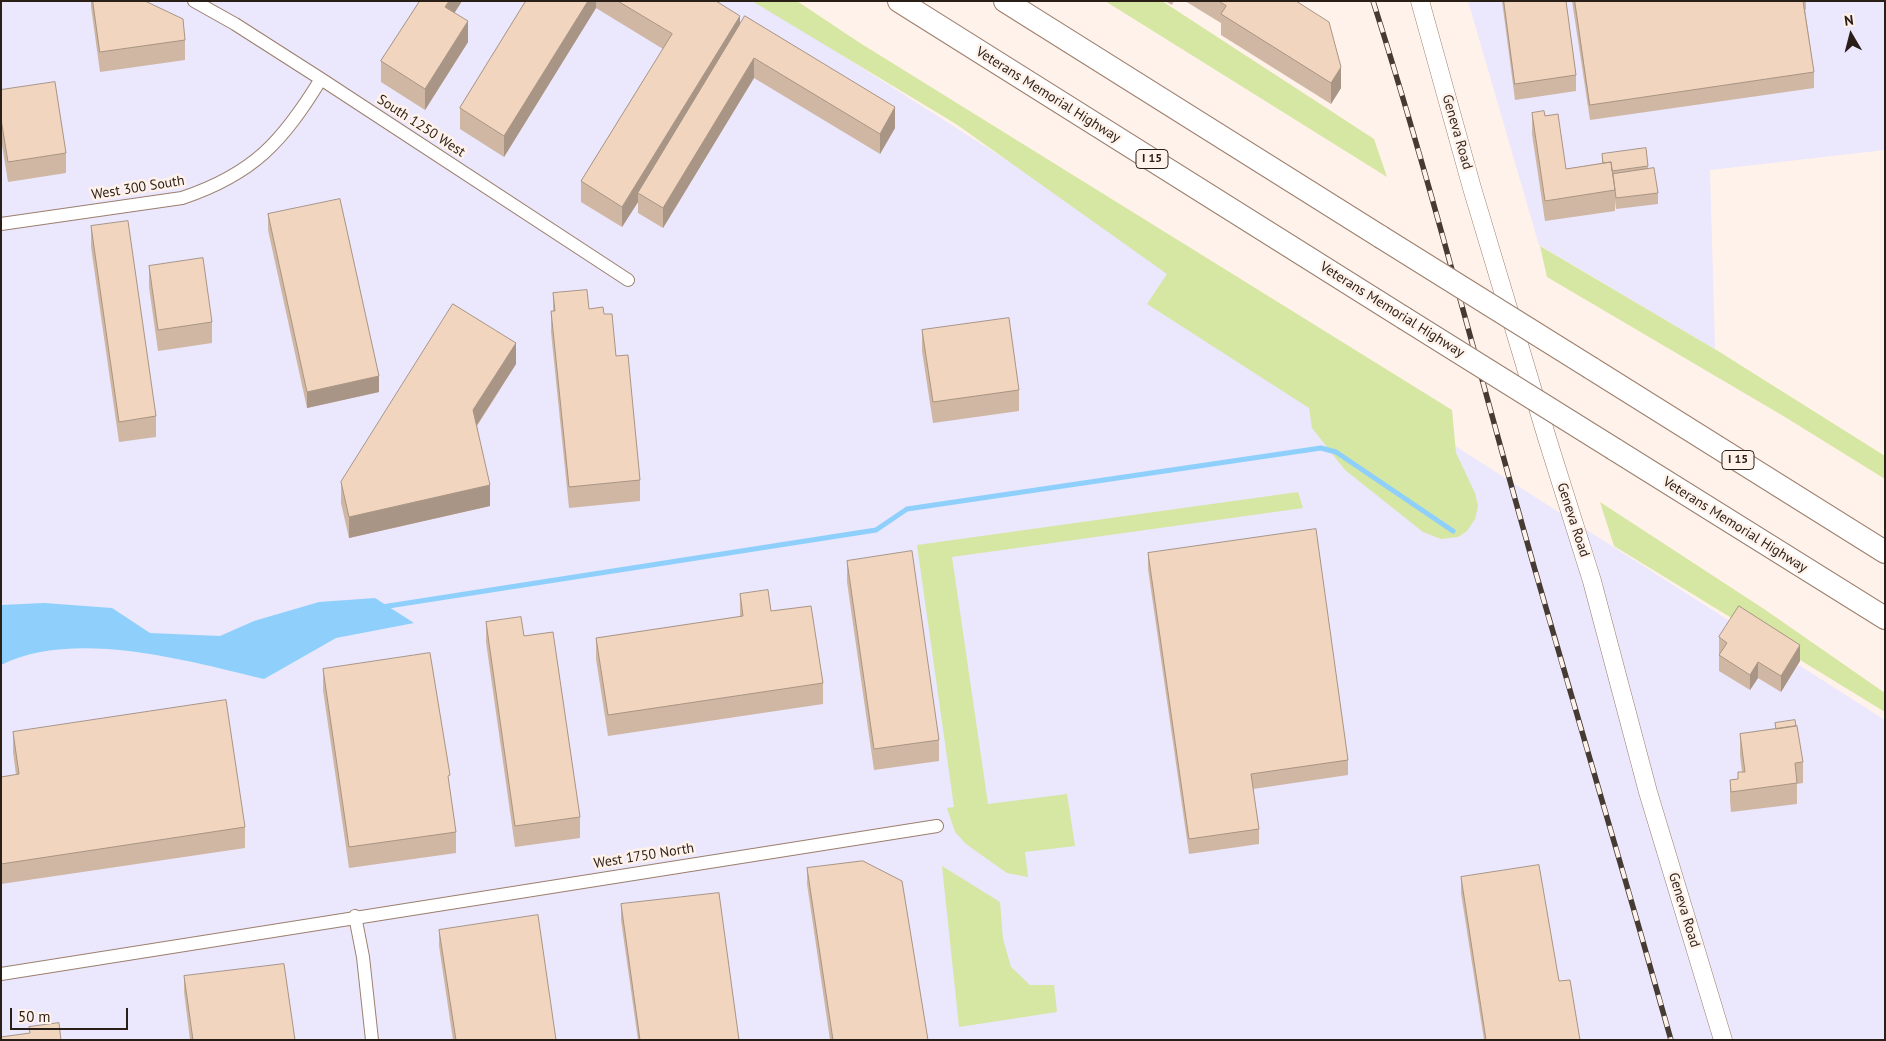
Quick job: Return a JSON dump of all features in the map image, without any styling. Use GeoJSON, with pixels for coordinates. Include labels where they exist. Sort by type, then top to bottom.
{"type":"FeatureCollection","features":[{"type":"Feature","properties":{"kind":"highway","name":"Veterans Memorial Highway"},"geometry":{"type":"LineString","coordinates":[[899,1],[1881,617]]}},
{"type":"Feature","properties":{"kind":"highway","name":"I 15"},"geometry":{"type":"LineString","coordinates":[[1005,1],[1885,552]]}},
{"type":"Feature","properties":{"kind":"main road","name":"Geneva Road"},"geometry":{"type":"LineString","coordinates":[[1420,1],[1472,188],[1592,582],[1648,792],[1723,1040]]}},
{"type":"Feature","properties":{"kind":"street","name":"South 1250 West"},"geometry":{"type":"LineString","coordinates":[[194,1],[235,24],[321,78],[628,280]]}},
{"type":"Feature","properties":{"kind":"street","name":"West 300 South"},"geometry":{"type":"LineString","coordinates":[[1,224],[182,198],[207,190],[232,177],[262,156],[296,118],[321,78]]}},
{"type":"Feature","properties":{"kind":"street","name":"West 1750 North"},"geometry":{"type":"LineString","coordinates":[[1,974],[356,916],[937,826]]}},
{"type":"Feature","properties":{"kind":"street"},"geometry":{"type":"LineString","coordinates":[[356,916],[372,1040]]}},
{"type":"Feature","properties":{"kind":"shaded area"},"geometry":{"type":"Polygon","coordinates":[[[1,1],[757,1],[1885,720],[1885,1040],[1,1040],[1,1]]]}},
{"type":"Feature","properties":{"kind":"shaded area"},"geometry":{"type":"Polygon","coordinates":[[[1468,1],[1885,1],[1885,150],[1710,170],[1715,349],[1539,245],[1468,1]]]}},
{"type":"Feature","properties":{"kind":"green space"},"geometry":{"type":"Polygon","coordinates":[[[752,1],[797,1],[860,43],[1452,410],[1456,453],[1475,493],[1478,506],[1475,519],[1467,531],[1458,537],[1441,539],[1423,532],[1345,470],[1312,428],[1309,408],[1147,304],[1167,274],[956,124],[752,1]]]}},
{"type":"Feature","properties":{"kind":"green space"},"geometry":{"type":"Polygon","coordinates":[[[1105,1],[1162,1],[1374,139],[1387,177],[1105,1]]]}},
{"type":"Feature","properties":{"kind":"green space"},"geometry":{"type":"Polygon","coordinates":[[[1540,246],[1718,351],[1885,456],[1885,479],[1785,417],[1547,277],[1540,246]]]}},
{"type":"Feature","properties":{"kind":"green space"},"geometry":{"type":"Polygon","coordinates":[[[1298,492],[1303,508],[952,557],[988,804],[1067,794],[1075,846],[1025,852],[1028,877],[1007,873],[966,844],[955,832],[947,808],[954,807],[917,545],[1298,492]]]}},
{"type":"Feature","properties":{"kind":"green space"},"geometry":{"type":"Polygon","coordinates":[[[1600,502],[1764,609],[1885,693],[1885,712],[1614,546],[1600,502]]]}},
{"type":"Feature","properties":{"kind":"green space"},"geometry":{"type":"Polygon","coordinates":[[[942,866],[1000,902],[1003,939],[1011,967],[1030,985],[1054,985],[1057,1012],[959,1027],[942,866]]]}},
{"type":"Feature","properties":{"kind":"water"},"geometry":{"type":"Polygon","coordinates":[[[375,598],[414,623],[336,638],[264,679],[167,657],[97,648],[62,649],[30,654],[1,665],[1,605],[44,603],[112,608],[150,633],[220,636],[254,621],[319,602],[375,598]]]}},
{"type":"Feature","properties":{"kind":"building"},"geometry":{"type":"Polygon","coordinates":[[[93,1],[145,1],[183,19],[185,40],[100,52],[93,1]]]}},
{"type":"Feature","properties":{"kind":"building"},"geometry":{"type":"Polygon","coordinates":[[[420,1],[449,1],[445,7],[468,21],[425,89],[381,61],[420,1]]]}},
{"type":"Feature","properties":{"kind":"building"},"geometry":{"type":"Polygon","coordinates":[[[526,1],[588,1],[504,136],[460,108],[526,1]]]}},
{"type":"Feature","properties":{"kind":"building"},"geometry":{"type":"Polygon","coordinates":[[[618,1],[716,1],[740,16],[622,207],[581,181],[672,34],[618,1]]]}},
{"type":"Feature","properties":{"kind":"building"},"geometry":{"type":"Polygon","coordinates":[[[1219,1],[1296,1],[1329,22],[1341,67],[1331,83],[1221,14],[1226,6],[1219,1]]]}},
{"type":"Feature","properties":{"kind":"building"},"geometry":{"type":"Polygon","coordinates":[[[1504,1],[1566,1],[1576,75],[1515,84],[1504,1]]]}},
{"type":"Feature","properties":{"kind":"building"},"geometry":{"type":"Polygon","coordinates":[[[1575,1],[1803,1],[1814,72],[1590,105],[1575,1]]]}},
{"type":"Feature","properties":{"kind":"building"},"geometry":{"type":"Polygon","coordinates":[[[745,16],[895,107],[880,134],[754,58],[663,208],[638,193],[745,16]]]}},
{"type":"Feature","properties":{"kind":"building"},"geometry":{"type":"Polygon","coordinates":[[[55,82],[66,153],[8,162],[1,119],[1,90],[55,82]]]}},
{"type":"Feature","properties":{"kind":"building"},"geometry":{"type":"Polygon","coordinates":[[[1544,111],[1545,116],[1558,114],[1566,169],[1611,162],[1615,190],[1545,201],[1532,113],[1544,111]]]}},
{"type":"Feature","properties":{"kind":"building"},"geometry":{"type":"Polygon","coordinates":[[[1646,148],[1648,166],[1612,171],[1611,162],[1603,163],[1602,154],[1646,148]]]}},
{"type":"Feature","properties":{"kind":"building"},"geometry":{"type":"Polygon","coordinates":[[[1654,168],[1658,193],[1616,198],[1613,174],[1654,168]]]}},
{"type":"Feature","properties":{"kind":"building"},"geometry":{"type":"Polygon","coordinates":[[[340,199],[379,376],[307,392],[268,214],[340,199]]]}},
{"type":"Feature","properties":{"kind":"building"},"geometry":{"type":"Polygon","coordinates":[[[128,221],[156,416],[119,422],[91,226],[128,221]]]}},
{"type":"Feature","properties":{"kind":"building"},"geometry":{"type":"Polygon","coordinates":[[[203,258],[212,322],[158,330],[149,266],[203,258]]]}},
{"type":"Feature","properties":{"kind":"building"},"geometry":{"type":"Polygon","coordinates":[[[587,290],[589,309],[603,307],[604,314],[612,314],[616,356],[628,355],[640,480],[569,487],[551,311],[555,311],[553,293],[587,290]]]}},
{"type":"Feature","properties":{"kind":"building"},"geometry":{"type":"Polygon","coordinates":[[[453,304],[516,343],[473,410],[490,485],[349,517],[341,482],[453,304]]]}},
{"type":"Feature","properties":{"kind":"building"},"geometry":{"type":"Polygon","coordinates":[[[1009,318],[1019,390],[933,402],[922,330],[1009,318]]]}},
{"type":"Feature","properties":{"kind":"building"},"geometry":{"type":"Polygon","coordinates":[[[1316,529],[1348,760],[1251,774],[1259,829],[1189,839],[1148,553],[1316,529]]]}},
{"type":"Feature","properties":{"kind":"building"},"geometry":{"type":"Polygon","coordinates":[[[912,551],[939,740],[874,749],[847,561],[912,551]]]}},
{"type":"Feature","properties":{"kind":"building"},"geometry":{"type":"Polygon","coordinates":[[[768,590],[771,611],[811,606],[823,683],[608,715],[596,638],[743,616],[740,594],[768,590]]]}},
{"type":"Feature","properties":{"kind":"building"},"geometry":{"type":"Polygon","coordinates":[[[1739,606],[1800,645],[1781,676],[1758,662],[1750,675],[1719,655],[1727,643],[1719,637],[1739,606]]]}},
{"type":"Feature","properties":{"kind":"building"},"geometry":{"type":"Polygon","coordinates":[[[521,617],[524,636],[553,632],[580,817],[515,826],[486,622],[521,617]]]}},
{"type":"Feature","properties":{"kind":"building"},"geometry":{"type":"Polygon","coordinates":[[[430,653],[450,775],[448,776],[456,832],[349,847],[323,669],[430,653]]]}},
{"type":"Feature","properties":{"kind":"building"},"geometry":{"type":"Polygon","coordinates":[[[226,700],[245,827],[1,864],[1,777],[19,774],[13,732],[226,700]]]}},
{"type":"Feature","properties":{"kind":"building"},"geometry":{"type":"Polygon","coordinates":[[[1795,720],[1796,726],[1776,729],[1775,723],[1795,720]]]}},
{"type":"Feature","properties":{"kind":"building"},"geometry":{"type":"Polygon","coordinates":[[[1797,726],[1803,762],[1795,763],[1797,783],[1731,792],[1730,780],[1738,779],[1738,772],[1745,772],[1740,734],[1797,726]]]}},
{"type":"Feature","properties":{"kind":"building"},"geometry":{"type":"Polygon","coordinates":[[[863,861],[902,881],[928,1040],[833,1040],[807,868],[863,861]]]}},
{"type":"Feature","properties":{"kind":"building"},"geometry":{"type":"Polygon","coordinates":[[[1539,865],[1559,981],[1570,980],[1580,1040],[1486,1040],[1461,877],[1539,865]]]}},
{"type":"Feature","properties":{"kind":"building"},"geometry":{"type":"Polygon","coordinates":[[[719,893],[739,1040],[640,1040],[621,904],[719,893]]]}},
{"type":"Feature","properties":{"kind":"building"},"geometry":{"type":"Polygon","coordinates":[[[538,915],[556,1040],[456,1040],[439,930],[538,915]]]}},
{"type":"Feature","properties":{"kind":"building"},"geometry":{"type":"Polygon","coordinates":[[[284,964],[295,1040],[193,1040],[184,976],[284,964]]]}},
{"type":"Feature","properties":{"kind":"building"},"geometry":{"type":"Polygon","coordinates":[[[59,1023],[61,1040],[1,1040],[1,1037],[30,1033],[29,1027],[59,1023]]]}},
{"type":"Feature","properties":{"kind":"waterway"},"geometry":{"type":"LineString","coordinates":[[382,607],[876,530],[907,509],[1321,448],[1336,452],[1453,531]]}},
{"type":"Feature","properties":{"kind":"railway"},"geometry":{"type":"LineString","coordinates":[[1373,1],[1416,143],[1535,570],[1671,1040]]}}]}
